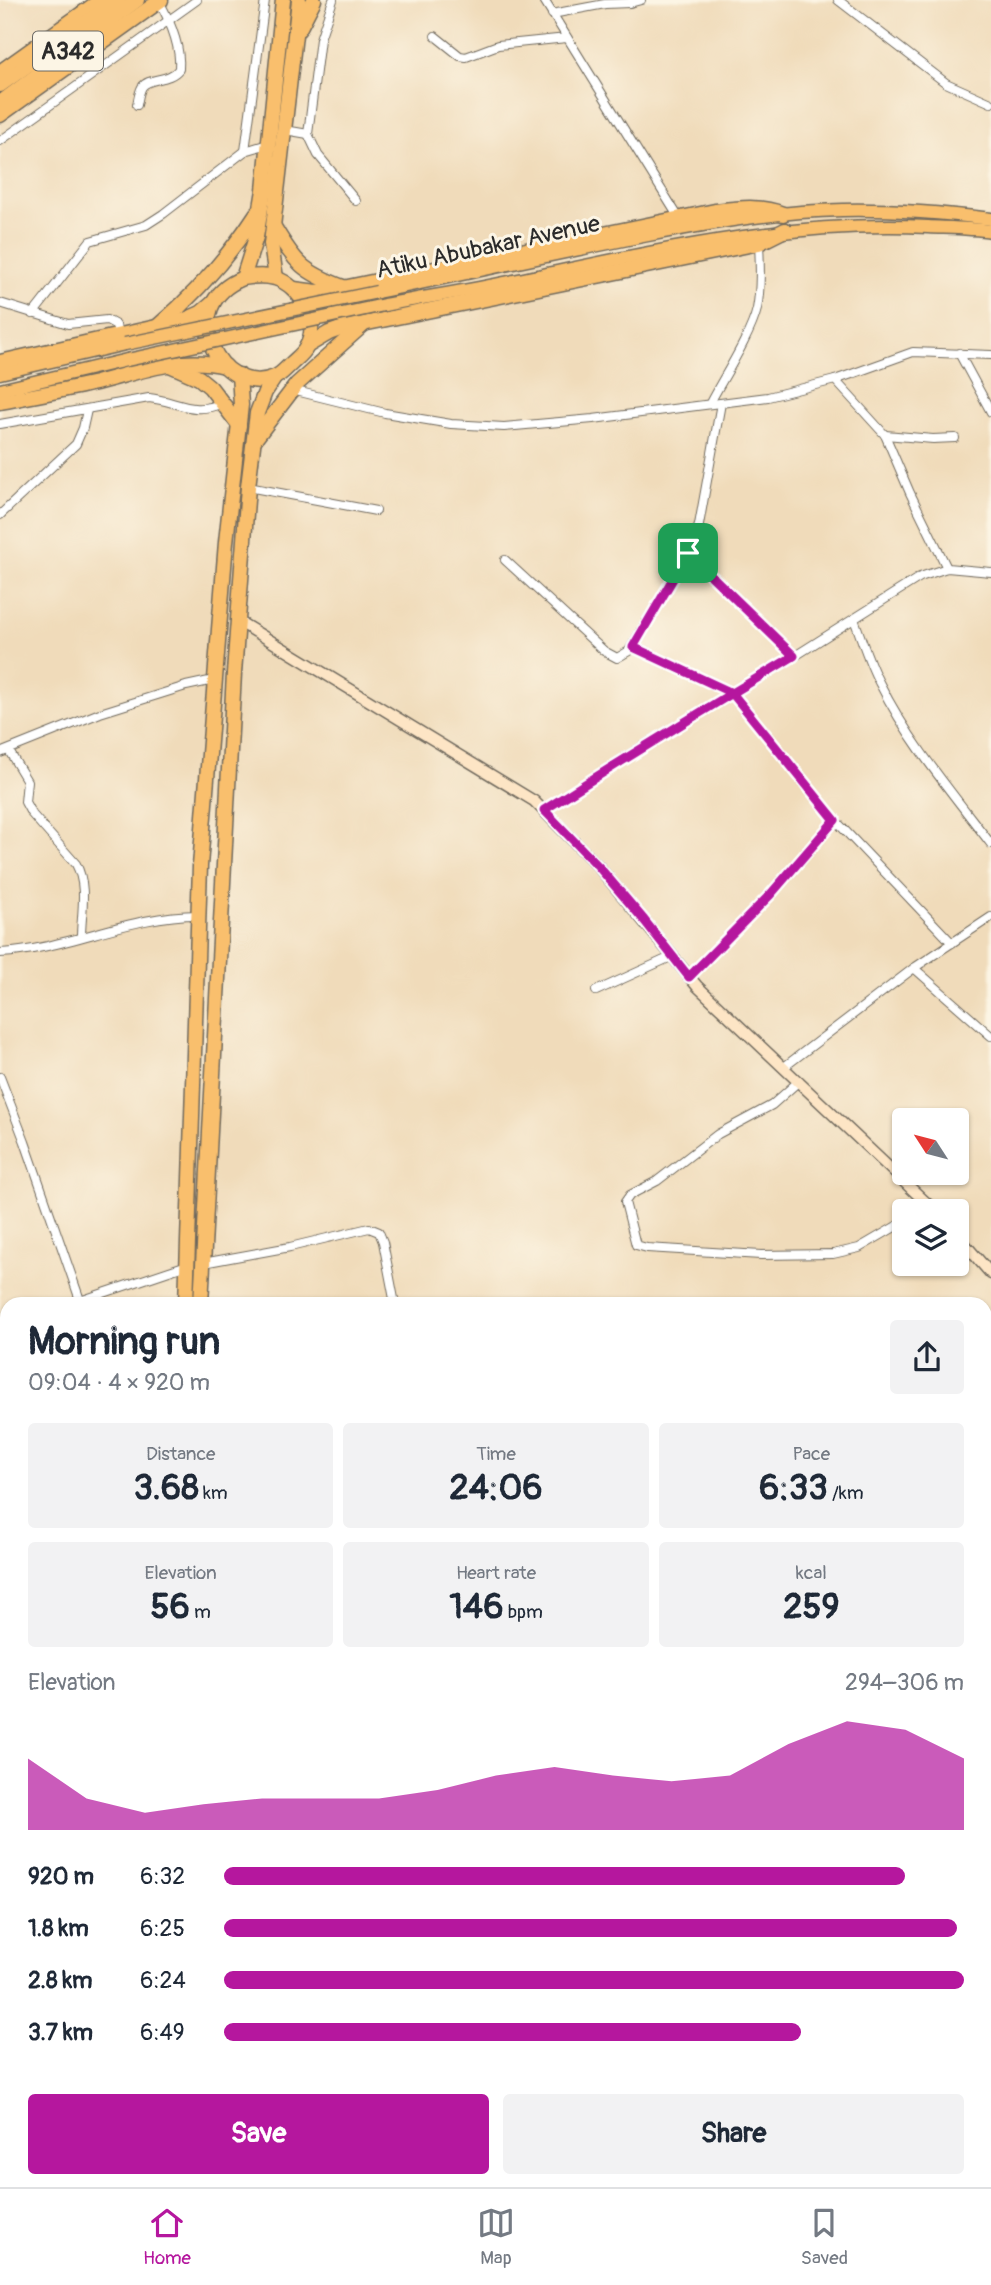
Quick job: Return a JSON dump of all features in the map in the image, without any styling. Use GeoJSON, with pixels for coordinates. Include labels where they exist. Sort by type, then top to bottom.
{"type":"FeatureCollection","features":[{"type":"Feature","properties":{"kind":"highway"},"geometry":{"type":"LineString","coordinates":[[0,72],[101,0]]}},
{"type":"Feature","properties":{"kind":"highway","name":"A342"},"geometry":{"type":"LineString","coordinates":[[0,85],[118,0]]}},
{"type":"Feature","properties":{"kind":"highway","name":"A342"},"geometry":{"type":"LineString","coordinates":[[0,103],[137,0]]}},
{"type":"Feature","properties":{"kind":"highway"},"geometry":{"type":"LineString","coordinates":[[243,278],[256,237],[261,205],[283,0]]}},
{"type":"Feature","properties":{"kind":"highway"},"geometry":{"type":"LineString","coordinates":[[276,278],[272,253],[274,227],[299,0]]}},
{"type":"Feature","properties":{"kind":"highway"},"geometry":{"type":"LineString","coordinates":[[294,40],[314,0]]}},
{"type":"Feature","properties":{"kind":"highway"},"geometry":{"type":"LineString","coordinates":[[0,115],[160,1]]}},
{"type":"Feature","properties":{"kind":"highway"},"geometry":{"type":"LineString","coordinates":[[156,327],[193,295],[216,270],[232,251],[261,205]]}},
{"type":"Feature","properties":{"kind":"highway"},"geometry":{"type":"LineString","coordinates":[[0,362],[121,339],[192,318],[225,288],[243,278],[276,278],[295,289],[317,292],[679,218],[753,207],[767,208],[783,214]]}},
{"type":"Feature","properties":{"kind":"highway"},"geometry":{"type":"LineString","coordinates":[[274,227],[289,253],[303,268],[316,277],[344,287]]}},
{"type":"Feature","properties":{"kind":"highway"},"geometry":{"type":"LineString","coordinates":[[307,346],[329,333],[365,323],[759,243],[785,230]]}},
{"type":"Feature","properties":{"kind":"highway"},"geometry":{"type":"LineString","coordinates":[[201,1297],[238,621],[248,487],[260,402],[275,377],[300,356],[310,337],[311,319],[295,289]]}},
{"type":"Feature","properties":{"kind":"highway"},"geometry":{"type":"LineString","coordinates":[[216,299],[209,315],[208,333],[212,350],[225,366],[239,375],[257,379],[275,377]]}},
{"type":"Feature","properties":{"kind":"highway"},"geometry":{"type":"LineString","coordinates":[[254,440],[292,390],[315,366],[365,323]]}},
{"type":"Feature","properties":{"kind":"highway"},"geometry":{"type":"LineString","coordinates":[[0,402],[95,383],[169,364],[194,362],[225,366]]}},
{"type":"Feature","properties":{"kind":"highway"},"geometry":{"type":"LineString","coordinates":[[169,364],[199,378],[210,387],[239,425]]}},
{"type":"Feature","properties":{"kind":"highway"},"geometry":{"type":"LineString","coordinates":[[186,1297],[198,915],[206,775],[239,425],[239,375]]}},
{"type":"Feature","properties":{"kind":"main road","name":"Atiku Abubakar Avenue"},"geometry":{"type":"LineString","coordinates":[[0,373],[121,339],[377,292],[710,223],[843,210],[917,212],[991,219]]}},
{"type":"Feature","properties":{"kind":"main road","name":"Atiku Abubakar Avenue"},"geometry":{"type":"LineString","coordinates":[[0,390],[384,305],[506,283],[677,246],[785,230],[843,227],[904,226],[991,231]]}},
{"type":"Feature","properties":{"kind":"street"},"geometry":{"type":"LineString","coordinates":[[0,141],[197,0]]}},
{"type":"Feature","properties":{"kind":"street"},"geometry":{"type":"LineString","coordinates":[[245,151],[265,0]]}},
{"type":"Feature","properties":{"kind":"street"},"geometry":{"type":"LineString","coordinates":[[333,0],[320,39],[308,134],[318,155],[356,201]]}},
{"type":"Feature","properties":{"kind":"street"},"geometry":{"type":"LineString","coordinates":[[544,0],[679,218]]}},
{"type":"Feature","properties":{"kind":"street"},"geometry":{"type":"LineString","coordinates":[[552,14],[641,0]]}},
{"type":"Feature","properties":{"kind":"street"},"geometry":{"type":"LineString","coordinates":[[838,0],[946,83],[991,103]]}},
{"type":"Feature","properties":{"kind":"street"},"geometry":{"type":"LineString","coordinates":[[137,105],[141,88],[146,83],[170,77],[179,69],[180,58],[169,19],[160,1]]}},
{"type":"Feature","properties":{"kind":"street"},"geometry":{"type":"LineString","coordinates":[[435,36],[460,56],[466,57],[498,46],[567,38]]}},
{"type":"Feature","properties":{"kind":"street"},"geometry":{"type":"LineString","coordinates":[[63,69],[77,86]]}},
{"type":"Feature","properties":{"kind":"street"},"geometry":{"type":"LineString","coordinates":[[285,130],[308,134]]}},
{"type":"Feature","properties":{"kind":"street"},"geometry":{"type":"LineString","coordinates":[[33,314],[90,242],[146,225],[245,151],[268,144]]}},
{"type":"Feature","properties":{"kind":"street"},"geometry":{"type":"LineString","coordinates":[[710,403],[757,310],[760,281],[759,243]]}},
{"type":"Feature","properties":{"kind":"street"},"geometry":{"type":"LineString","coordinates":[[0,303],[68,324],[107,320],[116,324],[121,339]]}},
{"type":"Feature","properties":{"kind":"street"},"geometry":{"type":"LineString","coordinates":[[959,353],[991,412]]}},
{"type":"Feature","properties":{"kind":"street"},"geometry":{"type":"LineString","coordinates":[[292,390],[385,413],[451,424],[504,427],[593,419],[768,397],[835,380],[906,354],[991,355]]}},
{"type":"Feature","properties":{"kind":"street"},"geometry":{"type":"LineString","coordinates":[[835,380],[885,435],[947,568]]}},
{"type":"Feature","properties":{"kind":"street"},"geometry":{"type":"LineString","coordinates":[[0,424],[149,398],[203,410],[223,403]]}},
{"type":"Feature","properties":{"kind":"street"},"geometry":{"type":"LineString","coordinates":[[505,560],[604,651],[617,658],[633,647],[688,553],[699,524],[721,403]]}},
{"type":"Feature","properties":{"kind":"street"},"geometry":{"type":"LineString","coordinates":[[0,515],[76,444],[87,410]]}},
{"type":"Feature","properties":{"kind":"street"},"geometry":{"type":"LineString","coordinates":[[885,435],[955,438]]}},
{"type":"Feature","properties":{"kind":"street"},"geometry":{"type":"LineString","coordinates":[[248,487],[376,511]]}},
{"type":"Feature","properties":{"kind":"street"},"geometry":{"type":"LineString","coordinates":[[688,553],[794,656]]}},
{"type":"Feature","properties":{"kind":"street"},"geometry":{"type":"LineString","coordinates":[[544,810],[920,577],[947,568],[991,572]]}},
{"type":"Feature","properties":{"kind":"street"},"geometry":{"type":"LineString","coordinates":[[854,619],[879,682],[895,712],[991,844]]}},
{"type":"Feature","properties":{"kind":"street"},"geometry":{"type":"LineString","coordinates":[[238,621],[534,800],[606,875],[689,977],[924,1199]]}},
{"type":"Feature","properties":{"kind":"street"},"geometry":{"type":"LineString","coordinates":[[633,647],[732,693],[835,820],[952,943]]}},
{"type":"Feature","properties":{"kind":"street"},"geometry":{"type":"LineString","coordinates":[[81,937],[81,874],[76,864],[31,813],[25,802],[27,781],[4,752],[100,713],[214,680]]}},
{"type":"Feature","properties":{"kind":"street"},"geometry":{"type":"LineString","coordinates":[[689,977],[770,895],[835,820]]}},
{"type":"Feature","properties":{"kind":"street"},"geometry":{"type":"LineString","coordinates":[[0,953],[27,951],[133,923],[180,915],[198,915]]}},
{"type":"Feature","properties":{"kind":"street"},"geometry":{"type":"LineString","coordinates":[[784,1066],[914,968],[991,917]]}},
{"type":"Feature","properties":{"kind":"street"},"geometry":{"type":"LineString","coordinates":[[596,991],[673,957]]}},
{"type":"Feature","properties":{"kind":"street"},"geometry":{"type":"LineString","coordinates":[[914,968],[991,1036]]}},
{"type":"Feature","properties":{"kind":"street"},"geometry":{"type":"LineString","coordinates":[[0,1077],[25,1142],[74,1297]]}},
{"type":"Feature","properties":{"kind":"street"},"geometry":{"type":"LineString","coordinates":[[799,1081],[772,1105],[718,1134],[657,1181],[630,1195],[625,1202],[636,1245],[647,1248],[761,1255],[833,1254],[859,1248],[892,1229]]}},
{"type":"Feature","properties":{"kind":"street"},"geometry":{"type":"LineString","coordinates":[[203,1263],[290,1247],[369,1228],[379,1232],[383,1242],[394,1297]]}},
{"type":"Feature","properties":{"kind":"street"},"geometry":{"type":"LineString","coordinates":[[969,1249],[991,1274]]}},
{"type":"Feature","properties":{"kind":"street"},"geometry":{"type":"LineString","coordinates":[[91,1297],[187,1265]]}},
{"type":"Feature","properties":{"kind":"route"},"geometry":{"type":"LineString","coordinates":[[688,553],[633,647],[732,693],[835,820],[770,895],[689,977],[598,866],[544,810],[642,747],[732,693],[794,656],[688,553]]}}]}
